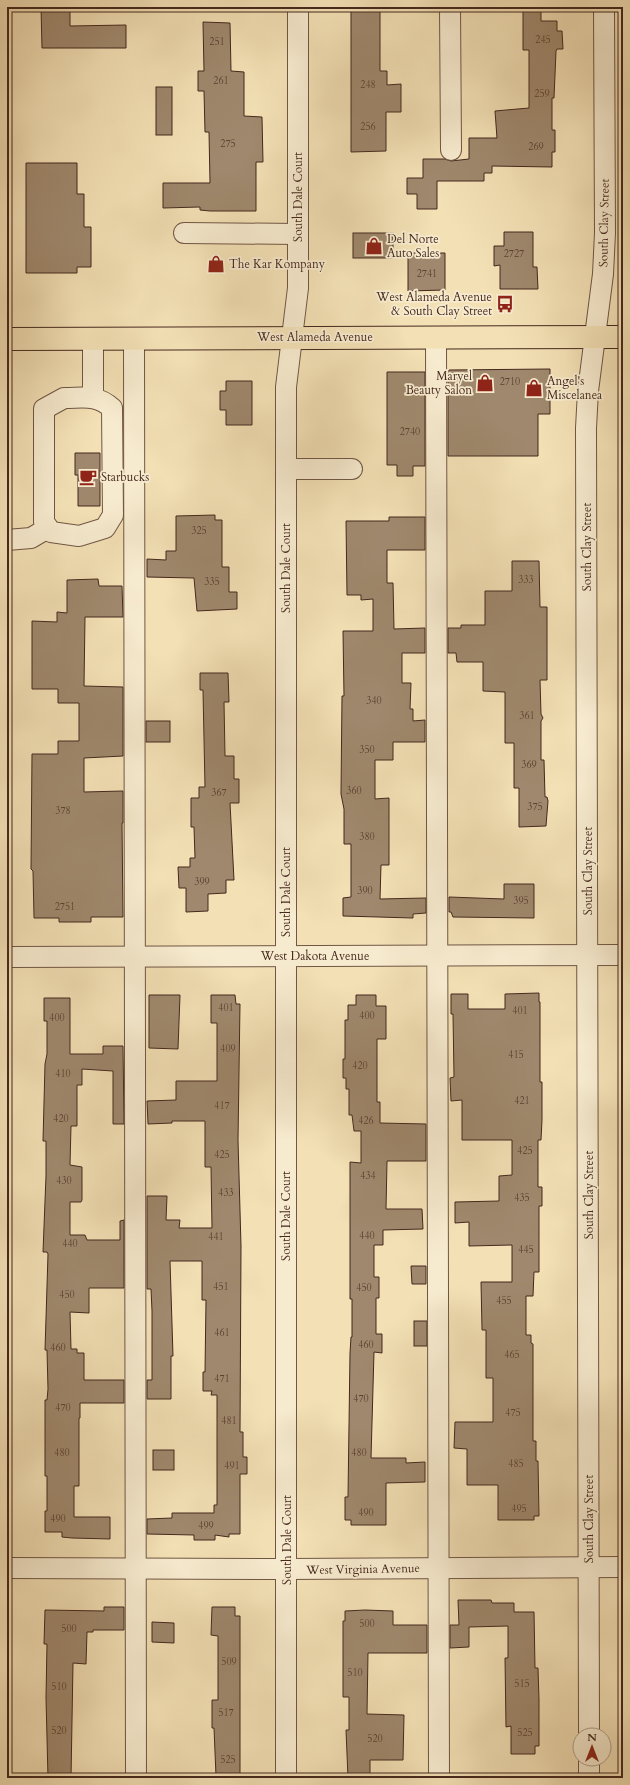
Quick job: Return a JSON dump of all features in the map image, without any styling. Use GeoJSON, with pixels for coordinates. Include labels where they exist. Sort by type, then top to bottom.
{"type":"FeatureCollection","features":[{"type":"Feature","properties":{"kind":"main road","name":"West Alameda Avenue"},"geometry":{"type":"LineString","coordinates":[[7,339],[623,336]]}},
{"type":"Feature","properties":{"kind":"street","name":"South Dale Court"},"geometry":{"type":"LineString","coordinates":[[286,1778],[286,387],[298,288],[298,7]]}},
{"type":"Feature","properties":{"kind":"street"},"geometry":{"type":"LineString","coordinates":[[450,7],[451,150]]}},
{"type":"Feature","properties":{"kind":"street","name":"South Clay Street"},"geometry":{"type":"LineString","coordinates":[[589,1727],[589,955],[586,428],[605,233],[604,7]]}},
{"type":"Feature","properties":{"kind":"street"},"geometry":{"type":"LineString","coordinates":[[184,233],[298,234]]}},
{"type":"Feature","properties":{"kind":"street"},"geometry":{"type":"LineString","coordinates":[[436,337],[439,1778]]}},
{"type":"Feature","properties":{"kind":"street"},"geometry":{"type":"LineString","coordinates":[[93,338],[94,398]]}},
{"type":"Feature","properties":{"kind":"street"},"geometry":{"type":"LineString","coordinates":[[134,338],[136,1778]]}},
{"type":"Feature","properties":{"kind":"street"},"geometry":{"type":"LineString","coordinates":[[64,398],[94,398],[103,400],[112,408],[113,515],[105,528],[79,536],[51,532],[44,522],[44,409],[64,398]]}},
{"type":"Feature","properties":{"kind":"street"},"geometry":{"type":"LineString","coordinates":[[286,468],[352,469]]}},
{"type":"Feature","properties":{"kind":"street"},"geometry":{"type":"LineString","coordinates":[[7,540],[31,538],[48,528]]}},
{"type":"Feature","properties":{"kind":"street","name":"West Dakota Avenue"},"geometry":{"type":"LineString","coordinates":[[7,957],[623,955]]}},
{"type":"Feature","properties":{"kind":"street","name":"West Virginia Avenue"},"geometry":{"type":"LineString","coordinates":[[7,1568],[287,1570],[623,1567]]}},
{"type":"Feature","properties":{"kind":"street"},"geometry":{"type":"LineString","coordinates":[[589,1767],[589,1778]]}},
{"type":"Feature","properties":{"kind":"building"},"geometry":{"type":"Polygon","coordinates":[[[41,7],[70,7],[70,26],[126,25],[126,48],[42,48],[41,7]]]}},
{"type":"Feature","properties":{"kind":"building"},"geometry":{"type":"Polygon","coordinates":[[[351,7],[380,7],[380,71],[387,71],[387,85],[401,84],[401,112],[386,112],[386,151],[351,152],[351,7]]]}},
{"type":"Feature","properties":{"kind":"building"},"geometry":{"type":"Polygon","coordinates":[[[523,7],[541,7],[541,21],[557,21],[557,31],[562,31],[563,49],[557,49],[556,51],[554,98],[552,98],[552,130],[555,130],[555,152],[552,152],[552,167],[492,166],[492,173],[484,173],[484,181],[437,181],[437,209],[417,209],[417,194],[407,194],[407,178],[423,178],[423,159],[445,159],[451,161],[469,159],[469,138],[497,138],[495,111],[529,108],[529,50],[523,50],[523,7]]]}},
{"type":"Feature","properties":{"kind":"building"},"geometry":{"type":"Polygon","coordinates":[[[203,22],[230,23],[231,71],[244,72],[244,116],[262,117],[263,162],[256,162],[256,211],[210,211],[200,210],[200,207],[163,208],[163,183],[210,183],[209,132],[205,132],[204,91],[198,91],[198,71],[204,71],[203,22]]]}},
{"type":"Feature","properties":{"kind":"building"},"geometry":{"type":"Polygon","coordinates":[[[156,87],[172,87],[172,135],[156,135],[156,87]]]}},
{"type":"Feature","properties":{"kind":"building"},"geometry":{"type":"Polygon","coordinates":[[[26,163],[77,163],[77,194],[84,194],[84,227],[91,227],[91,267],[77,267],[77,273],[26,273],[26,163]]]}},
{"type":"Feature","properties":{"kind":"building"},"geometry":{"type":"Polygon","coordinates":[[[504,232],[533,232],[533,267],[537,267],[538,289],[500,289],[500,265],[494,266],[494,246],[504,246],[504,232]]]}},
{"type":"Feature","properties":{"kind":"building"},"geometry":{"type":"Polygon","coordinates":[[[353,233],[393,233],[393,258],[353,258],[353,233]]]}},
{"type":"Feature","properties":{"kind":"building"},"geometry":{"type":"Polygon","coordinates":[[[408,253],[445,253],[445,290],[408,291],[408,253]]]}},
{"type":"Feature","properties":{"kind":"building"},"geometry":{"type":"Polygon","coordinates":[[[550,369],[550,414],[538,414],[538,456],[448,456],[449,370],[550,369]]]}},
{"type":"Feature","properties":{"kind":"building"},"geometry":{"type":"Polygon","coordinates":[[[387,372],[425,372],[425,466],[413,466],[413,476],[397,476],[397,465],[387,465],[387,372]]]}},
{"type":"Feature","properties":{"kind":"building"},"geometry":{"type":"Polygon","coordinates":[[[226,381],[252,381],[252,425],[226,425],[226,410],[220,410],[220,391],[226,391],[226,381]]]}},
{"type":"Feature","properties":{"kind":"building"},"geometry":{"type":"Polygon","coordinates":[[[75,453],[100,453],[100,506],[78,506],[78,475],[75,475],[75,453]]]}},
{"type":"Feature","properties":{"kind":"building"},"geometry":{"type":"Polygon","coordinates":[[[215,515],[215,520],[222,520],[222,567],[229,567],[229,592],[237,592],[237,609],[197,611],[194,578],[147,577],[147,559],[166,560],[166,551],[176,551],[176,516],[215,515]]]}},
{"type":"Feature","properties":{"kind":"building"},"geometry":{"type":"Polygon","coordinates":[[[389,517],[425,517],[425,550],[387,550],[387,583],[393,583],[394,629],[425,628],[425,653],[402,653],[402,683],[411,683],[410,709],[413,709],[413,721],[425,720],[425,742],[393,742],[393,760],[375,760],[375,799],[389,798],[389,865],[381,865],[380,899],[426,898],[426,913],[413,914],[413,918],[343,916],[343,898],[351,897],[351,844],[344,844],[344,809],[341,794],[342,696],[344,696],[343,631],[373,631],[373,599],[361,600],[361,595],[347,595],[346,521],[389,521],[389,517]]]}},
{"type":"Feature","properties":{"kind":"building"},"geometry":{"type":"Polygon","coordinates":[[[512,561],[539,561],[540,607],[547,607],[547,680],[540,680],[541,714],[543,718],[541,721],[541,760],[544,760],[545,797],[547,797],[548,801],[546,826],[519,827],[519,788],[514,788],[514,743],[505,743],[505,692],[483,691],[483,662],[457,662],[456,653],[448,653],[448,628],[461,628],[461,625],[485,625],[485,591],[512,591],[512,561]]]}},
{"type":"Feature","properties":{"kind":"building"},"geometry":{"type":"Polygon","coordinates":[[[98,579],[99,586],[122,586],[123,617],[85,617],[84,686],[123,687],[123,756],[84,758],[84,792],[123,791],[123,917],[91,917],[91,922],[59,922],[59,918],[34,918],[33,871],[31,869],[32,754],[58,754],[58,741],[79,741],[79,703],[58,703],[58,689],[32,689],[32,621],[57,622],[57,612],[67,613],[67,580],[98,579]]]}},
{"type":"Feature","properties":{"kind":"building"},"geometry":{"type":"Polygon","coordinates":[[[200,673],[228,673],[229,702],[224,702],[225,756],[234,756],[234,779],[239,779],[239,803],[230,803],[234,880],[226,880],[226,893],[208,894],[208,911],[186,912],[186,888],[179,888],[178,867],[190,867],[190,858],[195,858],[194,827],[191,827],[191,798],[199,798],[199,787],[205,787],[203,690],[200,690],[200,673]]]}},
{"type":"Feature","properties":{"kind":"building"},"geometry":{"type":"Polygon","coordinates":[[[146,721],[170,721],[170,742],[146,742],[146,721]]]}},
{"type":"Feature","properties":{"kind":"building"},"geometry":{"type":"Polygon","coordinates":[[[504,884],[534,884],[534,918],[453,917],[451,912],[449,912],[449,897],[504,899],[504,884]]]}},
{"type":"Feature","properties":{"kind":"building"},"geometry":{"type":"Polygon","coordinates":[[[539,993],[542,1120],[541,1140],[538,1140],[538,1187],[542,1187],[542,1206],[539,1206],[539,1272],[534,1272],[533,1296],[526,1296],[526,1335],[531,1335],[531,1343],[533,1344],[533,1441],[536,1441],[536,1461],[538,1461],[539,1516],[534,1516],[534,1520],[498,1520],[498,1485],[467,1485],[467,1449],[454,1448],[455,1422],[493,1422],[493,1378],[486,1378],[486,1330],[482,1330],[481,1282],[512,1282],[512,1245],[469,1246],[469,1222],[455,1223],[455,1202],[499,1201],[499,1176],[512,1175],[512,1140],[462,1140],[462,1100],[451,1101],[450,1078],[454,1077],[453,1014],[451,1014],[451,994],[468,994],[468,1009],[505,1009],[505,994],[539,993]]]}},
{"type":"Feature","properties":{"kind":"building"},"geometry":{"type":"Polygon","coordinates":[[[149,995],[180,995],[178,1049],[149,1048],[149,995]]]}},
{"type":"Feature","properties":{"kind":"building"},"geometry":{"type":"Polygon","coordinates":[[[211,995],[235,995],[236,1004],[240,1004],[238,1140],[241,1246],[240,1432],[243,1432],[243,1457],[247,1457],[247,1474],[240,1474],[240,1534],[229,1534],[229,1537],[215,1535],[215,1540],[194,1540],[194,1535],[147,1534],[147,1519],[172,1518],[172,1513],[214,1513],[214,1505],[217,1505],[217,1395],[211,1395],[212,1391],[203,1391],[203,1372],[205,1372],[206,1300],[202,1300],[202,1261],[170,1261],[173,1356],[171,1356],[171,1399],[147,1399],[147,1380],[152,1380],[152,1311],[151,1289],[147,1289],[147,1196],[167,1196],[166,1220],[180,1220],[179,1228],[212,1228],[211,1167],[205,1167],[205,1121],[172,1121],[172,1123],[148,1124],[147,1101],[176,1100],[176,1081],[217,1081],[217,1023],[211,1023],[211,995]]]}},
{"type":"Feature","properties":{"kind":"building"},"geometry":{"type":"Polygon","coordinates":[[[356,995],[376,995],[376,1006],[386,1006],[386,1039],[377,1039],[377,1102],[380,1102],[380,1123],[426,1124],[426,1161],[387,1161],[386,1209],[422,1209],[423,1229],[383,1230],[383,1245],[374,1245],[374,1277],[379,1277],[379,1298],[376,1298],[376,1334],[382,1334],[382,1353],[374,1352],[371,1458],[406,1458],[406,1463],[425,1462],[425,1482],[386,1483],[386,1525],[351,1525],[351,1520],[345,1520],[345,1497],[348,1497],[350,1353],[352,1337],[352,1299],[350,1299],[350,1162],[361,1163],[361,1131],[354,1131],[352,1115],[349,1115],[349,1089],[346,1089],[346,1078],[343,1078],[343,1059],[345,1059],[345,1020],[348,1020],[348,1005],[356,1005],[356,995]]]}},
{"type":"Feature","properties":{"kind":"building"},"geometry":{"type":"Polygon","coordinates":[[[44,998],[70,998],[70,1054],[103,1054],[103,1046],[123,1046],[124,1124],[113,1124],[113,1071],[82,1069],[82,1085],[77,1085],[77,1126],[71,1126],[70,1165],[82,1167],[82,1200],[81,1202],[70,1202],[70,1235],[85,1235],[87,1240],[120,1240],[120,1221],[124,1220],[124,1288],[89,1288],[89,1313],[70,1312],[71,1349],[77,1349],[77,1353],[84,1353],[84,1380],[124,1380],[124,1403],[80,1403],[79,1486],[74,1486],[74,1517],[110,1517],[110,1539],[62,1537],[62,1532],[45,1532],[45,1511],[47,1511],[47,1476],[45,1476],[45,1400],[47,1400],[48,1389],[47,1350],[45,1350],[48,1254],[47,1252],[43,1252],[46,1141],[43,1141],[45,1064],[47,1054],[47,1021],[44,1021],[44,998]]]}},
{"type":"Feature","properties":{"kind":"building"},"geometry":{"type":"Polygon","coordinates":[[[411,1266],[426,1266],[426,1284],[412,1284],[411,1266]]]}},
{"type":"Feature","properties":{"kind":"building"},"geometry":{"type":"Polygon","coordinates":[[[414,1321],[427,1321],[427,1346],[414,1346],[414,1321]]]}},
{"type":"Feature","properties":{"kind":"building"},"geometry":{"type":"Polygon","coordinates":[[[153,1450],[174,1450],[174,1470],[153,1470],[153,1450]]]}},
{"type":"Feature","properties":{"kind":"building"},"geometry":{"type":"Polygon","coordinates":[[[458,1600],[491,1600],[492,1603],[514,1603],[514,1612],[534,1612],[535,1668],[538,1668],[539,1700],[539,1746],[535,1746],[535,1754],[511,1754],[511,1726],[506,1727],[505,1658],[508,1658],[508,1626],[469,1627],[469,1647],[450,1648],[450,1625],[459,1625],[458,1600]]]}},
{"type":"Feature","properties":{"kind":"building"},"geometry":{"type":"Polygon","coordinates":[[[104,1607],[124,1607],[124,1630],[93,1630],[93,1632],[87,1632],[86,1664],[73,1663],[71,1778],[48,1778],[46,1698],[47,1644],[44,1644],[45,1610],[104,1611],[104,1607]]]}},
{"type":"Feature","properties":{"kind":"building"},"geometry":{"type":"Polygon","coordinates":[[[212,1607],[235,1607],[235,1616],[240,1616],[240,1778],[218,1778],[218,1776],[216,1776],[214,1728],[212,1728],[212,1700],[218,1700],[218,1636],[211,1635],[212,1607]]]}},
{"type":"Feature","properties":{"kind":"building"},"geometry":{"type":"Polygon","coordinates":[[[345,1611],[393,1611],[393,1625],[427,1625],[427,1653],[368,1653],[367,1714],[404,1715],[403,1760],[370,1760],[370,1778],[348,1778],[346,1730],[349,1730],[349,1697],[343,1697],[343,1621],[345,1621],[345,1611]]]}},
{"type":"Feature","properties":{"kind":"building"},"geometry":{"type":"Polygon","coordinates":[[[152,1622],[174,1623],[174,1643],[152,1642],[152,1622]]]}},
{"type":"Feature","properties":{"kind":"place","name":"Del Norte Auto Sales"},"geometry":{"type":"Point","coordinates":[374,246]}},
{"type":"Feature","properties":{"kind":"place","name":"The Kar Kompany"},"geometry":{"type":"Point","coordinates":[216,264]}},
{"type":"Feature","properties":{"kind":"place","name":"West Alameda Avenue & South Clay Street"},"geometry":{"type":"Point","coordinates":[505,304]}},
{"type":"Feature","properties":{"kind":"place","name":"Maryel Beauty Salon"},"geometry":{"type":"Point","coordinates":[485,383]}},
{"type":"Feature","properties":{"kind":"place","name":"Angel's Miscelanea"},"geometry":{"type":"Point","coordinates":[534,388]}},
{"type":"Feature","properties":{"kind":"place","name":"Starbucks"},"geometry":{"type":"Point","coordinates":[88,477]}}]}
